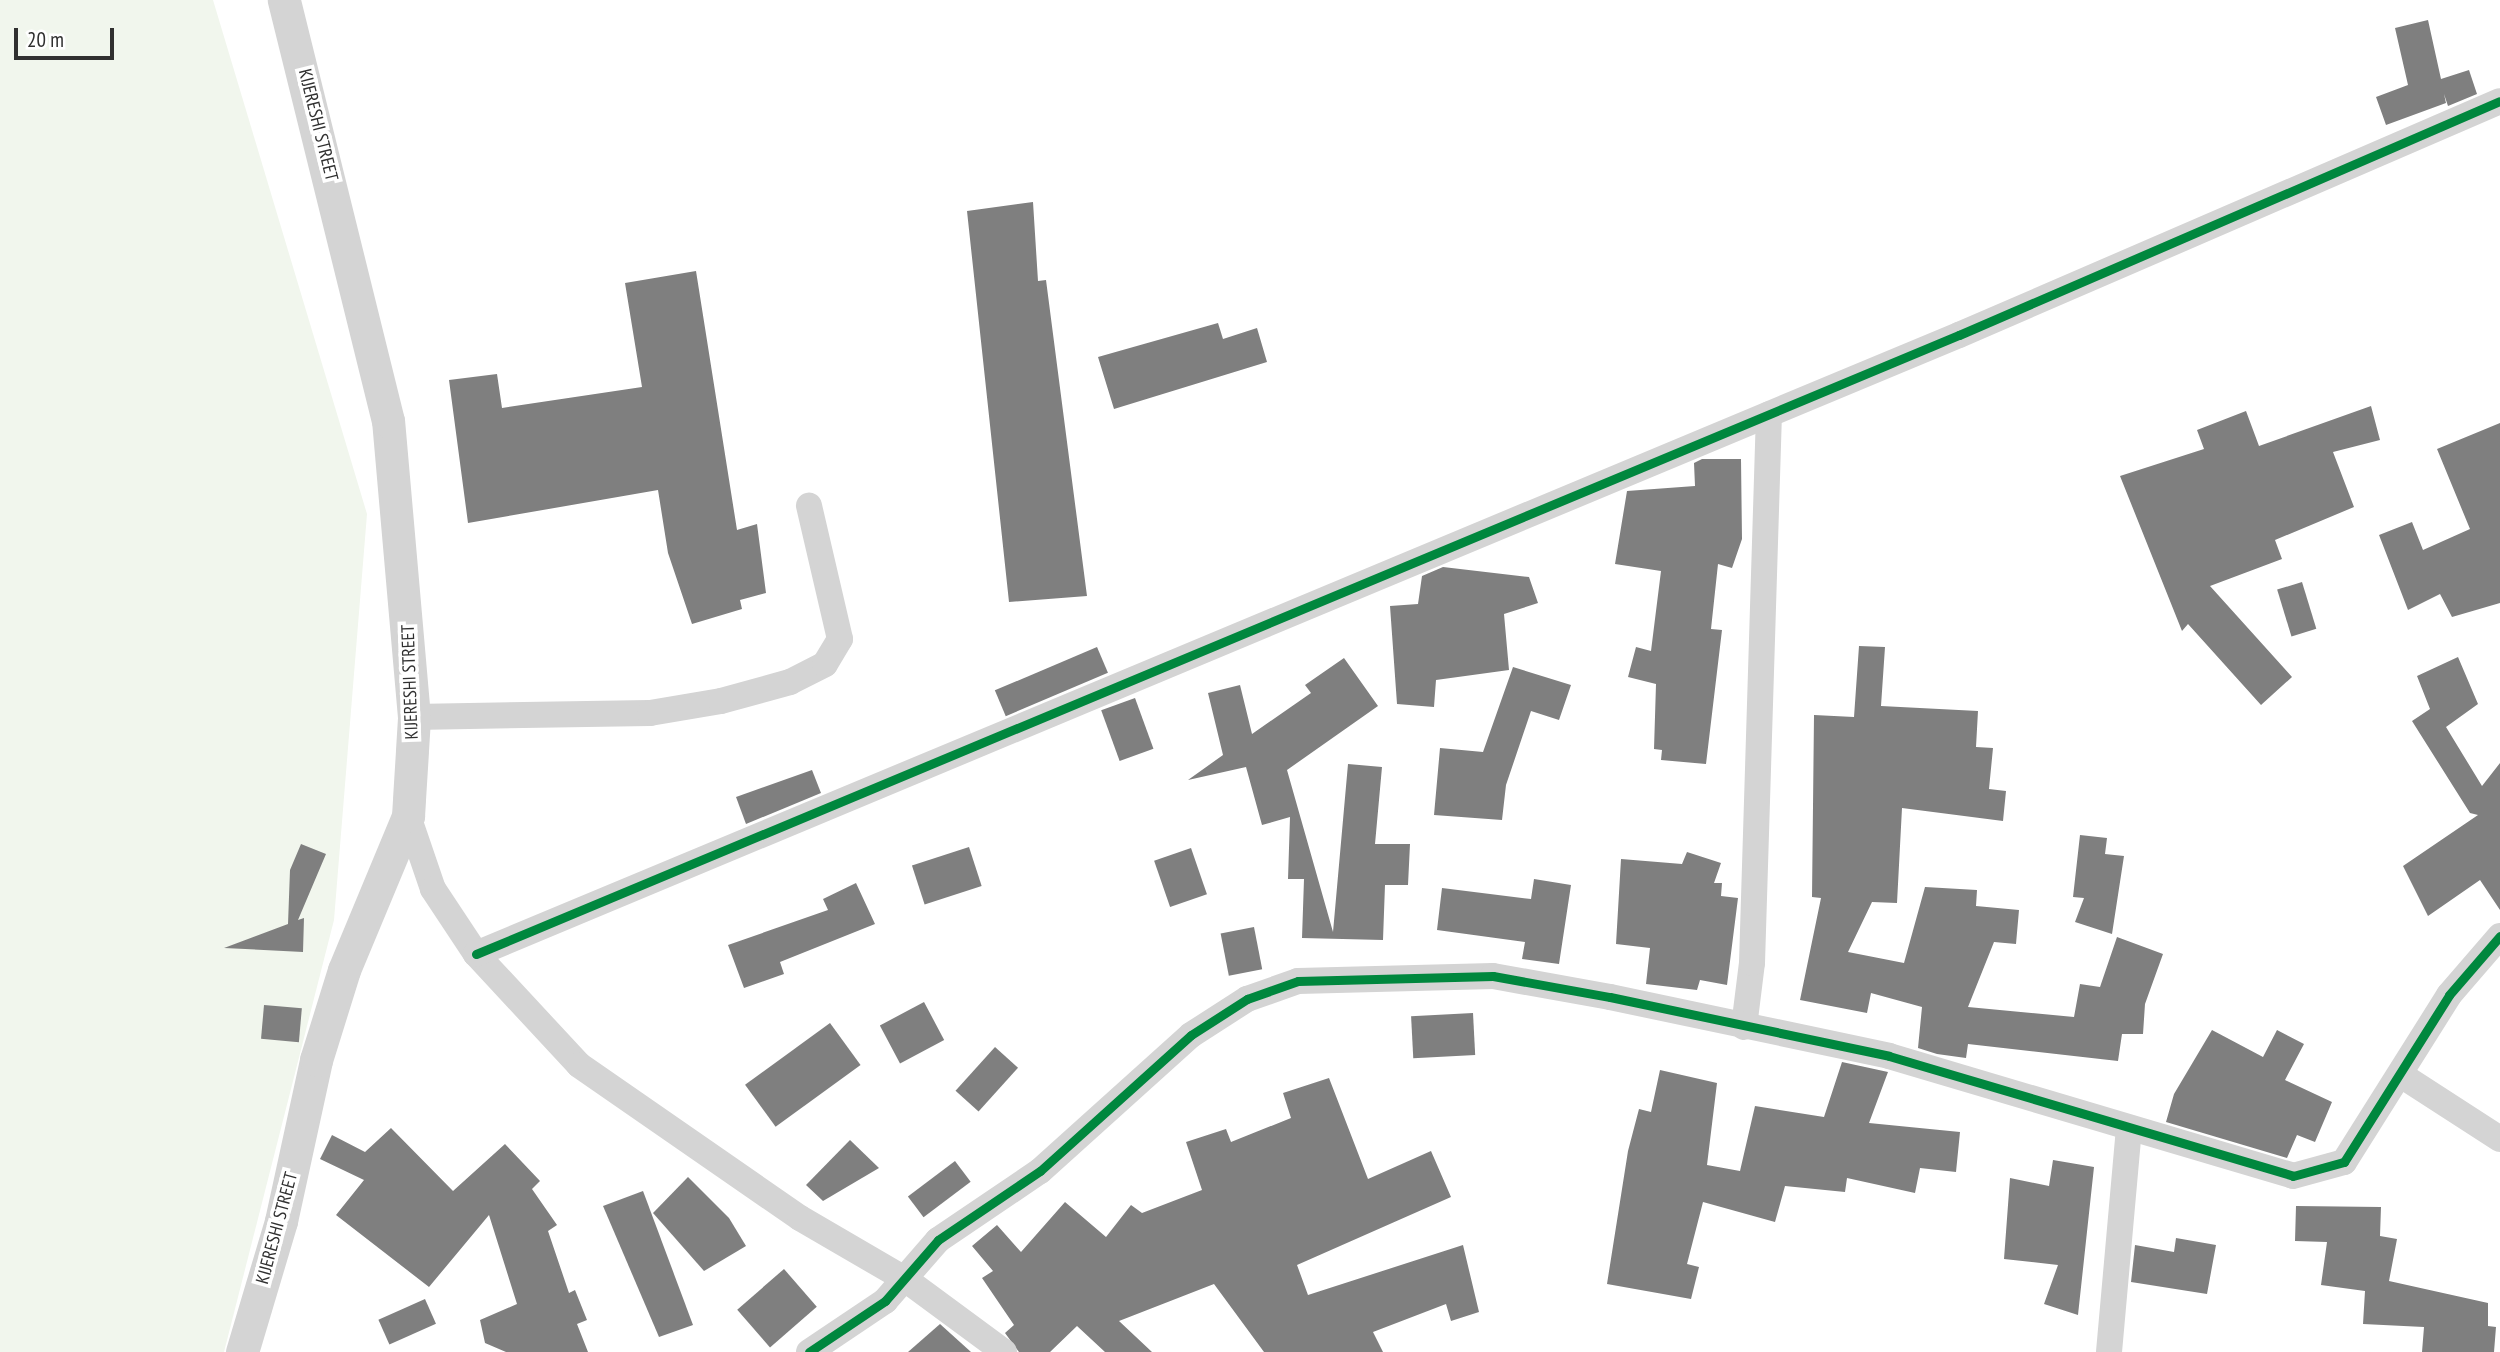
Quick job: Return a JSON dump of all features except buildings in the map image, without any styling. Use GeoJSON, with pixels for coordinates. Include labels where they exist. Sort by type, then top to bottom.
{"type":"FeatureCollection","features":[{"type":"Feature","properties":{"kind":"street","name":"KIJERESHI STREET"},"geometry":{"type":"LineString","coordinates":[[242,1352],[281,1221],[316,1060],[344,970],[408,816],[414,717],[388,421],[284,0]]}},
{"type":"Feature","properties":{"kind":"street"},"geometry":{"type":"LineString","coordinates":[[476,954],[1769,414],[2500,101]]}},
{"type":"Feature","properties":{"kind":"street"},"geometry":{"type":"LineString","coordinates":[[1744,1027],[1752,963],[1769,414]]}},
{"type":"Feature","properties":{"kind":"street"},"geometry":{"type":"LineString","coordinates":[[414,717],[650,713],[744,695],[825,664],[840,639],[809,506]]}},
{"type":"Feature","properties":{"kind":"street"},"geometry":{"type":"LineString","coordinates":[[408,816],[433,889],[476,954],[579,1065],[800,1218],[905,1279],[1004,1352]]}},
{"type":"Feature","properties":{"kind":"street"},"geometry":{"type":"LineString","coordinates":[[809,1352],[856,1324],[905,1279],[938,1240],[1040,1171],[1191,1035],[1247,999],[1298,981],[1493,976],[1889,1056],[2293,1176],[2344,1162],[2449,995],[2500,936]]}},
{"type":"Feature","properties":{"kind":"street"},"geometry":{"type":"LineString","coordinates":[[2401,1075],[2500,1139]]}},
{"type":"Feature","properties":{"kind":"street"},"geometry":{"type":"LineString","coordinates":[[2109,1352],[2129,1129]]}},
{"type":"Feature","properties":{"kind":"shaded area"},"geometry":{"type":"Polygon","coordinates":[[[0,0],[213,0],[367,514],[334,920],[224,1352],[0,1352],[0,0]]]}},
{"type":"Feature","properties":{"kind":"cycle path"},"geometry":{"type":"LineString","coordinates":[[476,954],[1959,335],[2500,101]]}},
{"type":"Feature","properties":{"kind":"cycle path"},"geometry":{"type":"LineString","coordinates":[[809,1352],[885,1301],[938,1240],[1040,1171],[1191,1035],[1247,999],[1298,981],[1493,976],[1610,997],[1889,1056],[2293,1176],[2344,1162],[2449,995],[2500,936]]}}]}
